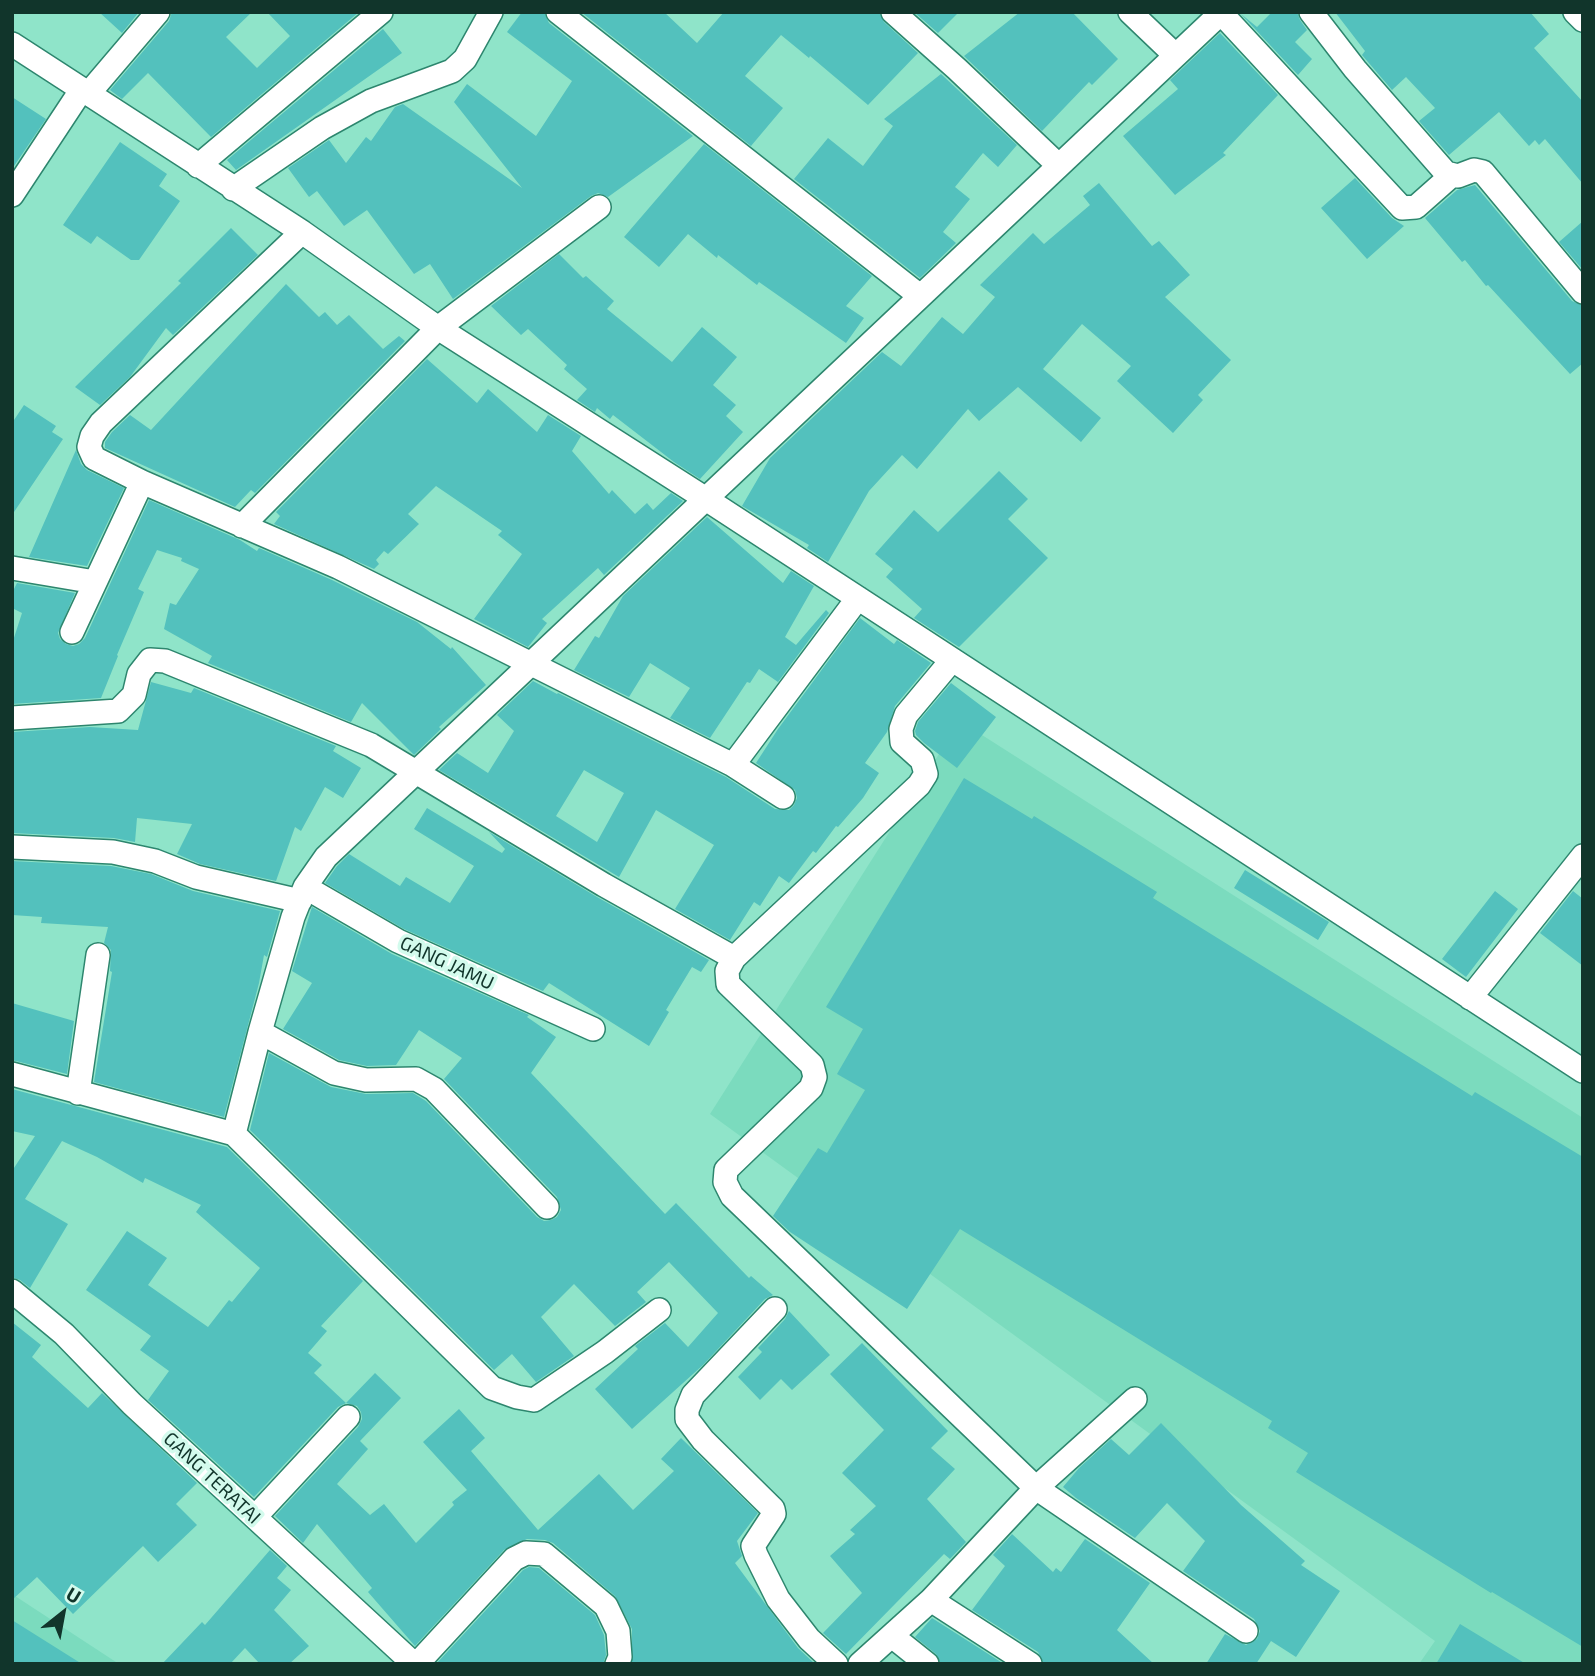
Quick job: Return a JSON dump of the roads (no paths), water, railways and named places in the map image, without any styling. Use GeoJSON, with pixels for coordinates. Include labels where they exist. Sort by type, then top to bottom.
{"type":"FeatureCollection","features":[{"type":"Feature","properties":{"kind":"street"},"geometry":{"type":"LineString","coordinates":[[12,195],[85,91],[159,12]]}},
{"type":"Feature","properties":{"kind":"street"},"geometry":{"type":"LineString","coordinates":[[198,166],[381,12]]}},
{"type":"Feature","properties":{"kind":"street"},"geometry":{"type":"LineString","coordinates":[[233,188],[322,128],[371,101],[452,71],[465,59],[491,12]]}},
{"type":"Feature","properties":{"kind":"street"},"geometry":{"type":"LineString","coordinates":[[558,12],[920,296]]}},
{"type":"Feature","properties":{"kind":"street"},"geometry":{"type":"LineString","coordinates":[[893,12],[1058,165]]}},
{"type":"Feature","properties":{"kind":"street"},"geometry":{"type":"LineString","coordinates":[[1130,12],[1175,55]]}},
{"type":"Feature","properties":{"kind":"street"},"geometry":{"type":"LineString","coordinates":[[1311,12],[1355,69],[1451,176]]}},
{"type":"Feature","properties":{"kind":"street"},"geometry":{"type":"LineString","coordinates":[[1575,12],[1583,20]]}},
{"type":"Feature","properties":{"kind":"street"},"geometry":{"type":"LineString","coordinates":[[234,1135],[293,917],[303,894],[326,857],[1221,13],[1402,208],[1416,207],[1451,176],[1474,170],[1482,172],[1583,292]]}},
{"type":"Feature","properties":{"kind":"street"},"geometry":{"type":"LineString","coordinates":[[12,44],[302,232],[438,328],[706,499],[1583,1071]]}},
{"type":"Feature","properties":{"kind":"street"},"geometry":{"type":"LineString","coordinates":[[242,526],[438,328],[599,207]]}},
{"type":"Feature","properties":{"kind":"street"},"geometry":{"type":"LineString","coordinates":[[302,232],[101,423],[92,436],[89,447],[94,458],[142,482],[338,567],[733,765],[783,797]]}},
{"type":"Feature","properties":{"kind":"street"},"geometry":{"type":"LineString","coordinates":[[72,632],[142,482]]}},
{"type":"Feature","properties":{"kind":"street"},"geometry":{"type":"LineString","coordinates":[[12,568],[95,582]]}},
{"type":"Feature","properties":{"kind":"street"},"geometry":{"type":"LineString","coordinates":[[733,765],[858,598]]}},
{"type":"Feature","properties":{"kind":"street"},"geometry":{"type":"LineString","coordinates":[[12,718],[118,711],[134,695],[139,674],[150,660],[165,661],[371,745],[604,885],[734,958]]}},
{"type":"Feature","properties":{"kind":"street"},"geometry":{"type":"LineString","coordinates":[[952,660],[906,715],[901,729],[902,742],[922,760],[926,774],[919,785],[734,958],[727,971],[728,984],[812,1065],[815,1077],[811,1088],[726,1170],[725,1182],[732,1196],[1036,1488],[1246,1631]]}},
{"type":"Feature","properties":{"kind":"street","name":"GANG JAMU"},"geometry":{"type":"LineString","coordinates":[[12,846],[113,852],[155,861],[196,877],[303,894],[398,941],[593,1029]]}},
{"type":"Feature","properties":{"kind":"street"},"geometry":{"type":"LineString","coordinates":[[1470,998],[1583,856]]}},
{"type":"Feature","properties":{"kind":"street"},"geometry":{"type":"LineString","coordinates":[[78,1093],[98,955]]}},
{"type":"Feature","properties":{"kind":"street"},"geometry":{"type":"LineString","coordinates":[[260,1032],[334,1073],[366,1080],[416,1079],[434,1089],[547,1207]]}},
{"type":"Feature","properties":{"kind":"street"},"geometry":{"type":"LineString","coordinates":[[12,1074],[234,1135],[492,1388],[534,1400],[659,1311]]}},
{"type":"Feature","properties":{"kind":"street","name":"GANG TERATAI"},"geometry":{"type":"LineString","coordinates":[[12,1291],[64,1334],[132,1404],[415,1664]]}},
{"type":"Feature","properties":{"kind":"street"},"geometry":{"type":"LineString","coordinates":[[775,1309],[693,1395],[687,1410],[687,1419],[703,1440],[773,1509],[774,1514],[753,1546],[756,1555],[778,1599],[809,1639],[836,1664]]}},
{"type":"Feature","properties":{"kind":"street"},"geometry":{"type":"LineString","coordinates":[[860,1664],[931,1600],[1036,1488],[1135,1399]]}},
{"type":"Feature","properties":{"kind":"street"},"geometry":{"type":"LineString","coordinates":[[255,1517],[348,1417]]}},
{"type":"Feature","properties":{"kind":"street"},"geometry":{"type":"LineString","coordinates":[[415,1664],[514,1559],[526,1553],[544,1554],[606,1606],[618,1631],[620,1657],[617,1664]]}},
{"type":"Feature","properties":{"kind":"street"},"geometry":{"type":"LineString","coordinates":[[931,1600],[1031,1664]]}},
{"type":"Feature","properties":{"kind":"street"},"geometry":{"type":"LineString","coordinates":[[892,1636],[928,1664]]}}]}
